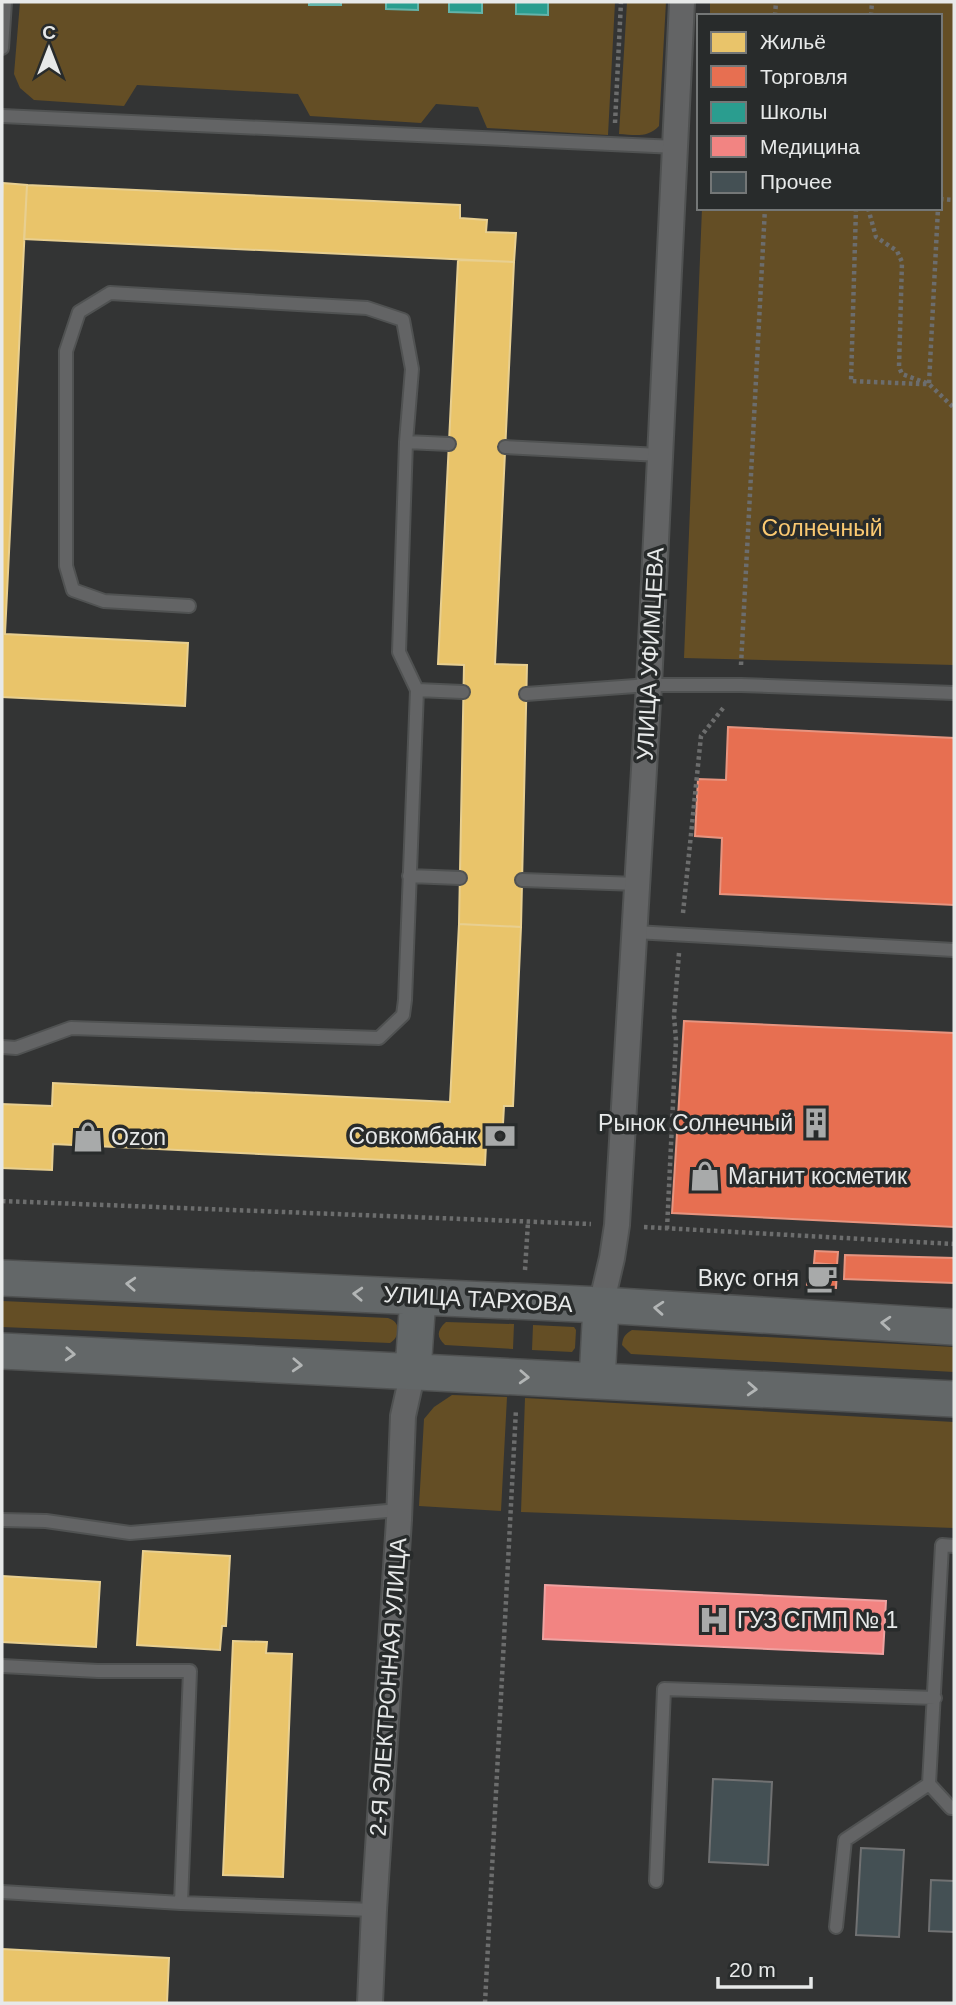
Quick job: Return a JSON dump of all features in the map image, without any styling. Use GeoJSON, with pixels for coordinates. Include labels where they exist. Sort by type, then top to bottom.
{"type":"FeatureCollection","features":[{"type":"Feature","properties":{"kind":"main road","name":"УЛИЦА ТАРХОВА"},"geometry":{"type":"LineString","coordinates":[[2,1278],[601,1305],[954,1327]]}},
{"type":"Feature","properties":{"kind":"main road"},"geometry":{"type":"LineString","coordinates":[[413,1371],[418,1297]]}},
{"type":"Feature","properties":{"kind":"main road"},"geometry":{"type":"LineString","coordinates":[[597,1381],[601,1305]]}},
{"type":"Feature","properties":{"kind":"main road"},"geometry":{"type":"LineString","coordinates":[[2,1351],[954,1399]]}},
{"type":"Feature","properties":{"kind":"street","name":"УЛИЦА УФИМЦЕВА"},"geometry":{"type":"LineString","coordinates":[[601,1305],[617,1225],[649,685],[682,2]]}},
{"type":"Feature","properties":{"kind":"street","name":"2-Я ЭЛЕКТРОННАЯ УЛИЦА"},"geometry":{"type":"LineString","coordinates":[[370,2003],[403,1416],[413,1371]]}},
{"type":"Feature","properties":{"kind":"lane"},"geometry":{"type":"LineString","coordinates":[[2,48],[5,2]]}},
{"type":"Feature","properties":{"kind":"lane"},"geometry":{"type":"LineString","coordinates":[[2,116],[676,147]]}},
{"type":"Feature","properties":{"kind":"lane"},"geometry":{"type":"LineString","coordinates":[[2,1047],[16,1048],[71,1028],[379,1038],[402,1015],[405,1000],[417,690],[399,652],[406,442],[412,369],[402,320],[367,309],[110,293],[79,312],[66,351],[66,566],[73,590],[104,601],[188,606]]}},
{"type":"Feature","properties":{"kind":"lane"},"geometry":{"type":"LineString","coordinates":[[406,442],[449,444]]}},
{"type":"Feature","properties":{"kind":"lane"},"geometry":{"type":"LineString","coordinates":[[505,447],[660,455]]}},
{"type":"Feature","properties":{"kind":"lane"},"geometry":{"type":"LineString","coordinates":[[526,694],[649,685],[741,685],[954,693]]}},
{"type":"Feature","properties":{"kind":"lane"},"geometry":{"type":"LineString","coordinates":[[417,690],[463,692]]}},
{"type":"Feature","properties":{"kind":"lane"},"geometry":{"type":"LineString","coordinates":[[409,876],[460,877]]}},
{"type":"Feature","properties":{"kind":"lane"},"geometry":{"type":"LineString","coordinates":[[522,880],[638,884]]}},
{"type":"Feature","properties":{"kind":"lane"},"geometry":{"type":"LineString","coordinates":[[635,932],[954,950]]}},
{"type":"Feature","properties":{"kind":"lane"},"geometry":{"type":"LineString","coordinates":[[2,1520],[46,1521],[130,1533],[399,1510]]}},
{"type":"Feature","properties":{"kind":"lane"},"geometry":{"type":"LineString","coordinates":[[954,1546],[942,1545],[929,1784],[954,1808]]}},
{"type":"Feature","properties":{"kind":"lane"},"geometry":{"type":"LineString","coordinates":[[2,1666],[98,1671],[190,1671],[181,1903]]}},
{"type":"Feature","properties":{"kind":"lane"},"geometry":{"type":"LineString","coordinates":[[656,1881],[664,1689],[935,1698]]}},
{"type":"Feature","properties":{"kind":"lane"},"geometry":{"type":"LineString","coordinates":[[836,1927],[845,1840],[929,1784]]}},
{"type":"Feature","properties":{"kind":"lane"},"geometry":{"type":"LineString","coordinates":[[2,1892],[181,1903],[374,1910]]}},
{"type":"Feature","properties":{"kind":"path"},"geometry":{"type":"LineString","coordinates":[[614,144],[621,2]]}},
{"type":"Feature","properties":{"kind":"path"},"geometry":{"type":"LineString","coordinates":[[741,685],[765,210]]}},
{"type":"Feature","properties":{"kind":"path"},"geometry":{"type":"LineString","coordinates":[[856,210],[851,381],[929,384]]}},
{"type":"Feature","properties":{"kind":"path"},"geometry":{"type":"LineString","coordinates":[[869,210],[876,237],[897,251],[902,262],[899,367],[902,374],[929,384],[954,408]]}},
{"type":"Feature","properties":{"kind":"path"},"geometry":{"type":"LineString","coordinates":[[929,384],[938,210]]}},
{"type":"Feature","properties":{"kind":"path"},"geometry":{"type":"LineString","coordinates":[[2,1202],[599,1224]]}},
{"type":"Feature","properties":{"kind":"path"},"geometry":{"type":"LineString","coordinates":[[525,1274],[528,1222]]}},
{"type":"Feature","properties":{"kind":"path"},"geometry":{"type":"LineString","coordinates":[[639,1227],[954,1244]]}},
{"type":"Feature","properties":{"kind":"path"},"geometry":{"type":"LineString","coordinates":[[485,2003],[517,1401]]}},
{"type":"Feature","properties":{"kind":"green space"},"geometry":{"type":"Polygon","coordinates":[[[20,2],[615,2],[608,135],[487,128],[478,107],[436,104],[421,123],[310,116],[298,94],[137,85],[124,106],[34,100],[20,88],[14,74],[20,2]]]}},
{"type":"Feature","properties":{"kind":"green space"},"geometry":{"type":"Polygon","coordinates":[[[627,2],[666,2],[659,126],[641,135],[619,134],[627,2]]]}},
{"type":"Feature","properties":{"kind":"green space","name":"Солнечный"},"geometry":{"type":"Polygon","coordinates":[[[710,2],[954,2],[954,665],[684,658],[702,210],[942,210],[942,14],[710,14],[710,2]]]}},
{"type":"Feature","properties":{"kind":"green space"},"geometry":{"type":"Polygon","coordinates":[[[2,1301],[388,1318],[397,1326],[398,1333],[390,1343],[2,1327],[2,1301]]]}},
{"type":"Feature","properties":{"kind":"green space"},"geometry":{"type":"Polygon","coordinates":[[[446,1322],[514,1324],[513,1349],[445,1345],[439,1334],[446,1322]]]}},
{"type":"Feature","properties":{"kind":"green space"},"geometry":{"type":"Polygon","coordinates":[[[533,1325],[574,1327],[575,1348],[572,1352],[532,1350],[533,1325]]]}},
{"type":"Feature","properties":{"kind":"green space"},"geometry":{"type":"Polygon","coordinates":[[[632,1330],[954,1347],[954,1372],[631,1354],[622,1345],[625,1336],[632,1330]]]}},
{"type":"Feature","properties":{"kind":"green space"},"geometry":{"type":"Polygon","coordinates":[[[452,1395],[507,1397],[501,1511],[419,1506],[424,1419],[434,1407],[452,1395]]]}},
{"type":"Feature","properties":{"kind":"green space"},"geometry":{"type":"Polygon","coordinates":[[[525,1398],[954,1422],[954,1528],[521,1512],[525,1398]]]}},
{"type":"Feature","properties":{"kind":"building: Жильё"},"geometry":{"type":"Polygon","coordinates":[[[3,183],[27,185],[5,634],[188,643],[185,706],[2,697],[3,183]]]}},
{"type":"Feature","properties":{"kind":"building: Жильё"},"geometry":{"type":"Polygon","coordinates":[[[27,185],[460,205],[460,218],[487,220],[486,232],[516,233],[514,262],[24,239],[27,185]]]}},
{"type":"Feature","properties":{"kind":"building: Жильё"},"geometry":{"type":"Polygon","coordinates":[[[458,260],[514,262],[495,664],[527,665],[521,927],[459,924],[464,665],[438,664],[458,260]]]}},
{"type":"Feature","properties":{"kind":"building: Жильё"},"geometry":{"type":"Polygon","coordinates":[[[459,924],[521,927],[513,1106],[504,1106],[503,1124],[487,1124],[485,1165],[53,1144],[52,1170],[2,1168],[2,1104],[52,1106],[53,1083],[450,1102],[459,924]]]}},
{"type":"Feature","properties":{"kind":"building: Жильё"},"geometry":{"type":"Polygon","coordinates":[[[143,1551],[230,1556],[226,1626],[222,1626],[220,1650],[137,1645],[143,1551]]]}},
{"type":"Feature","properties":{"kind":"building: Жильё"},"geometry":{"type":"Polygon","coordinates":[[[2,1576],[100,1582],[96,1647],[2,1642],[2,1576]]]}},
{"type":"Feature","properties":{"kind":"building: Жильё"},"geometry":{"type":"Polygon","coordinates":[[[233,1641],[267,1642],[266,1653],[292,1654],[283,1877],[223,1875],[233,1641]]]}},
{"type":"Feature","properties":{"kind":"building: Жильё"},"geometry":{"type":"Polygon","coordinates":[[[2,1949],[169,1958],[167,2003],[2,2003],[2,1949]]]}},
{"type":"Feature","properties":{"kind":"building: Торговля"},"geometry":{"type":"Polygon","coordinates":[[[728,727],[954,738],[954,905],[720,894],[722,838],[695,836],[698,779],[726,780],[728,727]]]}},
{"type":"Feature","properties":{"kind":"building: Торговля","name":"Рынок Солнечный"},"geometry":{"type":"Polygon","coordinates":[[[684,1021],[954,1033],[954,1227],[672,1213],[684,1021]]]}},
{"type":"Feature","properties":{"kind":"building: Торговля"},"geometry":{"type":"Polygon","coordinates":[[[815,1251],[838,1252],[837,1265],[814,1263],[815,1251]]]}},
{"type":"Feature","properties":{"kind":"building: Торговля"},"geometry":{"type":"Polygon","coordinates":[[[845,1255],[954,1258],[954,1283],[844,1279],[845,1255]]]}},
{"type":"Feature","properties":{"kind":"building: Торговля","name":"Вкус огня"},"geometry":{"type":"Polygon","coordinates":[[[807,1269],[837,1270],[836,1288],[807,1287],[807,1269]]]}},
{"type":"Feature","properties":{"kind":"building: Торговля"},"geometry":{"type":"Polygon","coordinates":[[[793,1271],[793,1287],[774,1287],[774,1272],[793,1271]]]}},
{"type":"Feature","properties":{"kind":"building: Школы"},"geometry":{"type":"Polygon","coordinates":[[[309,2],[341,2],[341,5],[309,5],[309,2]]]}},
{"type":"Feature","properties":{"kind":"building: Школы"},"geometry":{"type":"Polygon","coordinates":[[[386,2],[418,2],[418,10],[386,9],[386,2]]]}},
{"type":"Feature","properties":{"kind":"building: Школы"},"geometry":{"type":"Polygon","coordinates":[[[449,2],[482,2],[482,13],[449,12],[449,2]]]}},
{"type":"Feature","properties":{"kind":"building: Школы"},"geometry":{"type":"Polygon","coordinates":[[[516,2],[548,2],[548,15],[516,14],[516,2]]]}},
{"type":"Feature","properties":{"kind":"building: Медицина","name":"ГУЗ СГМП № 1"},"geometry":{"type":"Polygon","coordinates":[[[545,1585],[886,1601],[883,1654],[543,1639],[545,1585]]]}},
{"type":"Feature","properties":{"kind":"building: Прочее"},"geometry":{"type":"Polygon","coordinates":[[[713,1779],[772,1782],[768,1865],[709,1862],[713,1779]]]}},
{"type":"Feature","properties":{"kind":"building: Прочее"},"geometry":{"type":"Polygon","coordinates":[[[861,1848],[904,1850],[899,1937],[856,1935],[861,1848]]]}},
{"type":"Feature","properties":{"kind":"building: Прочее"},"geometry":{"type":"Polygon","coordinates":[[[931,1880],[954,1881],[954,1932],[929,1931],[931,1880]]]}},
{"type":"Feature","properties":{"kind":"place","name":"Рынок Солнечный"},"geometry":{"type":"Point","coordinates":[816,1123]}},
{"type":"Feature","properties":{"kind":"place","name":"Совкомбанк"},"geometry":{"type":"Point","coordinates":[500,1136]}},
{"type":"Feature","properties":{"kind":"place","name":"Ozon"},"geometry":{"type":"Point","coordinates":[88,1137]}},
{"type":"Feature","properties":{"kind":"place","name":"Магнит косметик"},"geometry":{"type":"Point","coordinates":[705,1176]}},
{"type":"Feature","properties":{"kind":"place","name":"Вкус огня"},"geometry":{"type":"Point","coordinates":[822,1278]}},
{"type":"Feature","properties":{"kind":"place","name":"ГУЗ СГМП № 1"},"geometry":{"type":"Point","coordinates":[714,1620]}}]}
